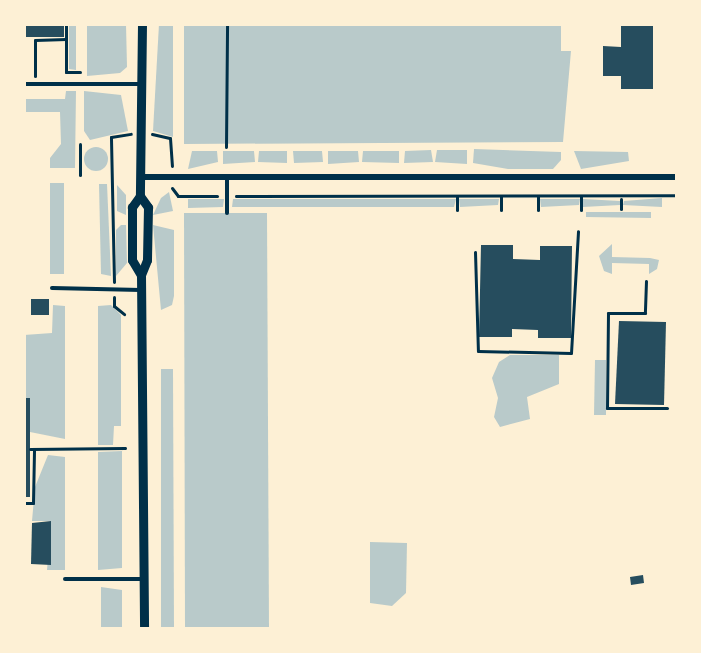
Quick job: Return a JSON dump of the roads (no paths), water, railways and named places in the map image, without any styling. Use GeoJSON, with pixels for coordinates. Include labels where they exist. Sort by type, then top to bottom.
{"type":"FeatureCollection","features":[{"type":"Feature","properties":{"kind":"street"},"geometry":{"type":"LineString","coordinates":[[141,274],[132,260],[132,207],[140,196],[142,24]]}},
{"type":"Feature","properties":{"kind":"street"},"geometry":{"type":"LineString","coordinates":[[141,177],[677,177]]}},
{"type":"Feature","properties":{"kind":"street"},"geometry":{"type":"LineString","coordinates":[[140,196],[148,207],[147,260],[141,274],[144,629]]}},
{"type":"Feature","properties":{"kind":"lane"},"geometry":{"type":"LineString","coordinates":[[24,84],[142,84]]}},
{"type":"Feature","properties":{"kind":"lane"},"geometry":{"type":"LineString","coordinates":[[227,178],[227,213]]}},
{"type":"Feature","properties":{"kind":"lane"},"geometry":{"type":"LineString","coordinates":[[52,288],[142,290]]}},
{"type":"Feature","properties":{"kind":"lane"},"geometry":{"type":"LineString","coordinates":[[65,579],[144,579]]}}]}
